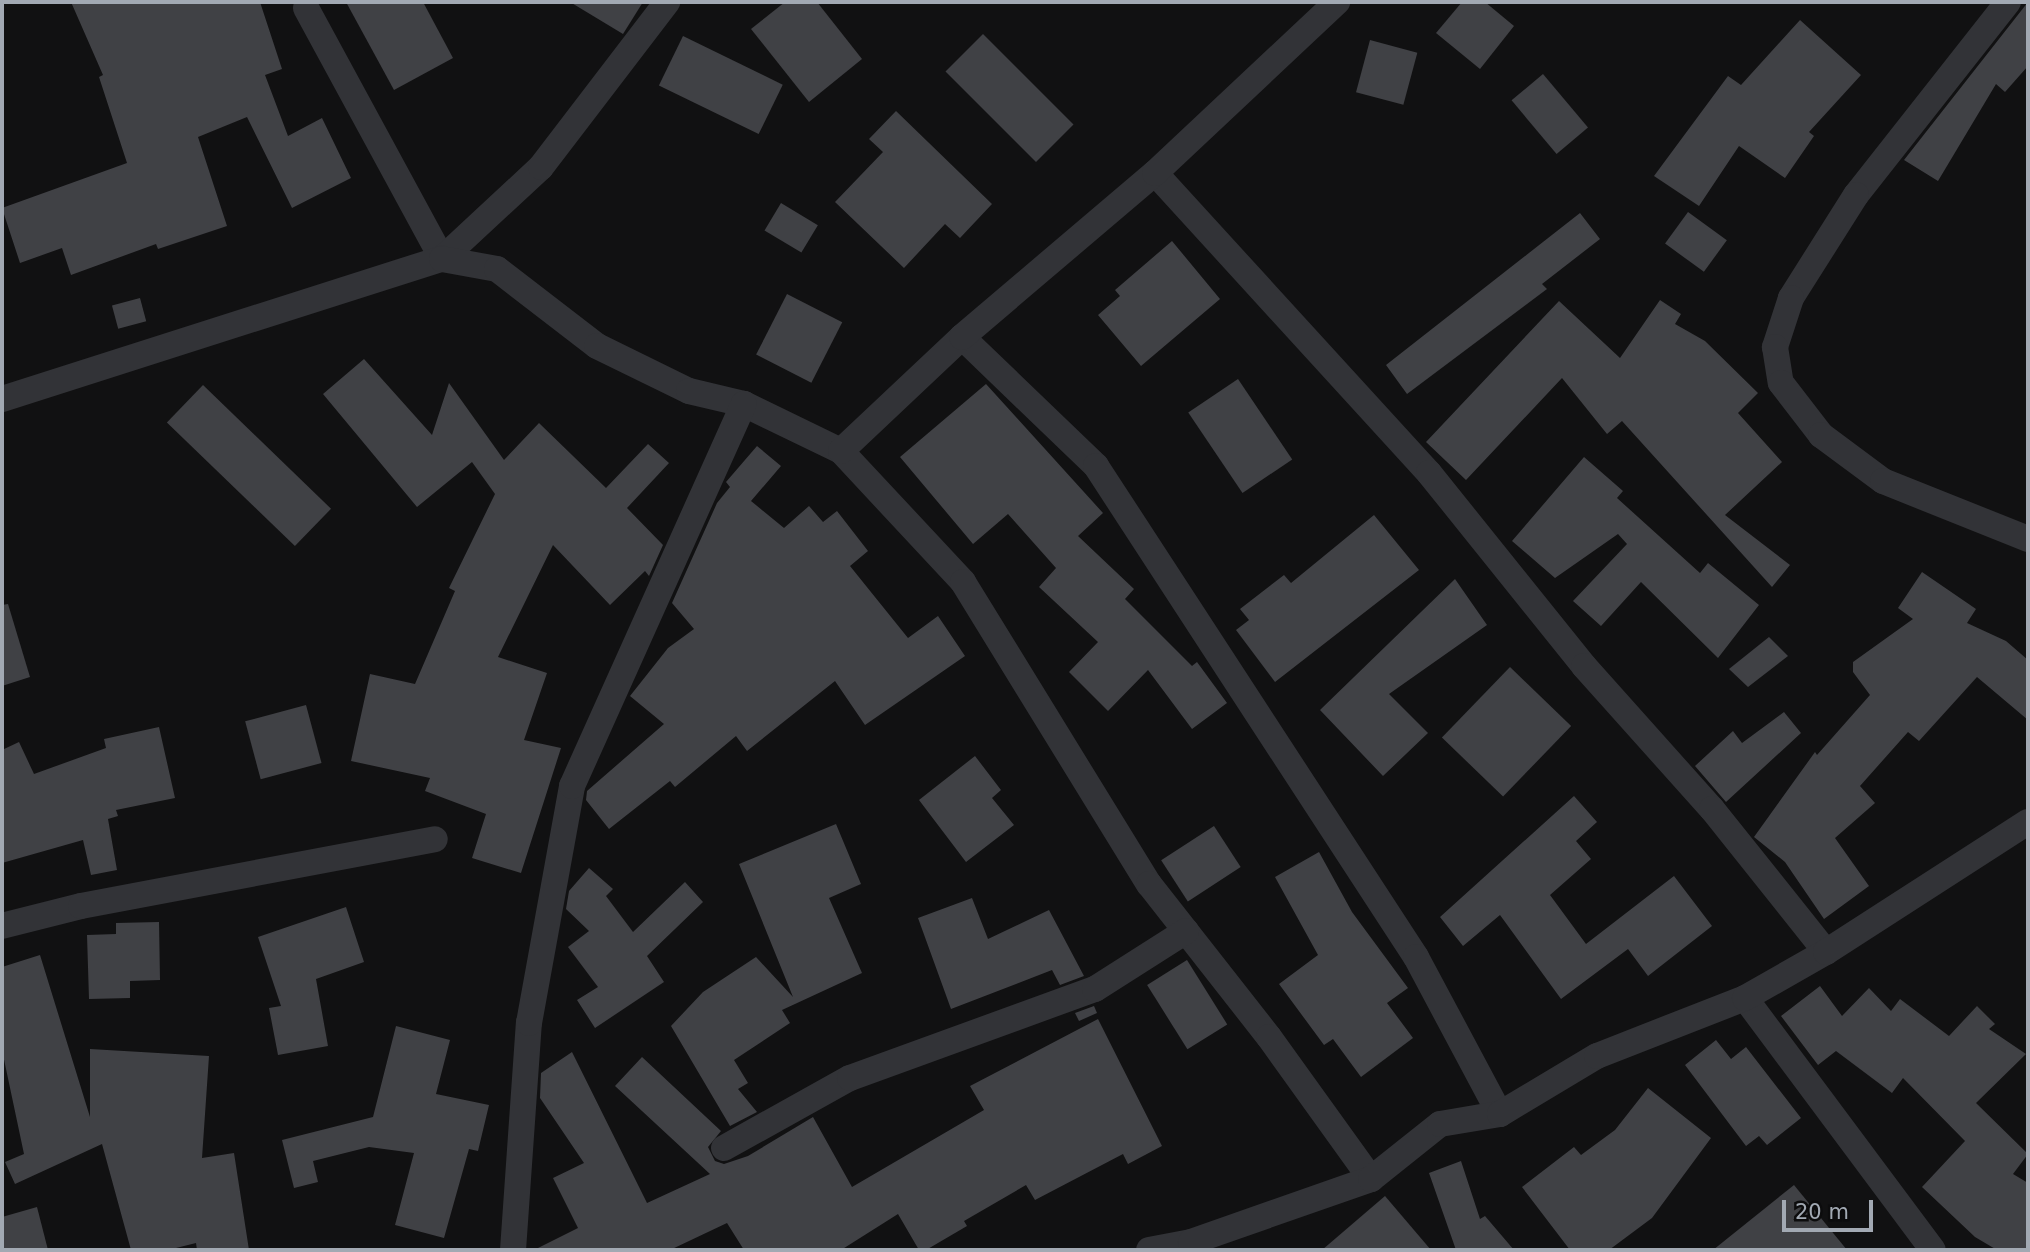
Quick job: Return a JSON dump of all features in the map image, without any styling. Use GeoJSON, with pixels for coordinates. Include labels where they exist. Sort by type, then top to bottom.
{"type":"FeatureCollection","features":[{"type":"Feature","properties":{"kind":"street"},"geometry":{"type":"LineString","coordinates":[[2,400],[442,259],[541,167],[667,2]]}},
{"type":"Feature","properties":{"kind":"street"},"geometry":{"type":"LineString","coordinates":[[841,451],[962,337],[1155,173],[1337,2]]}},
{"type":"Feature","properties":{"kind":"street"},"geometry":{"type":"LineString","coordinates":[[2008,2],[1856,195],[1791,298],[1775,347],[1781,383],[1821,435],[1883,481],[2028,539]]}},
{"type":"Feature","properties":{"kind":"street"},"geometry":{"type":"LineString","coordinates":[[306,8],[442,259]]}},
{"type":"Feature","properties":{"kind":"street"},"geometry":{"type":"LineString","coordinates":[[1155,173],[1429,473],[1584,666],[1712,809],[1826,952]]}},
{"type":"Feature","properties":{"kind":"street"},"geometry":{"type":"LineString","coordinates":[[442,259],[497,269],[597,346],[689,391],[744,404],[841,451],[963,582],[1030,685],[1098,805],[1149,884],[1371,1179]]}},
{"type":"Feature","properties":{"kind":"street"},"geometry":{"type":"LineString","coordinates":[[962,337],[1096,466],[1416,957],[1500,1114]]}},
{"type":"Feature","properties":{"kind":"street"},"geometry":{"type":"LineString","coordinates":[[513,1250],[529,1023],[572,786],[744,404]]}},
{"type":"Feature","properties":{"kind":"street"},"geometry":{"type":"LineString","coordinates":[[1149,1250],[1194,1246],[1371,1179],[1440,1124],[1500,1114],[1597,1056],[1745,998],[1826,952],[2028,822]]}},
{"type":"Feature","properties":{"kind":"street"},"geometry":{"type":"LineString","coordinates":[[2,926],[81,906],[435,839]]}},
{"type":"Feature","properties":{"kind":"street"},"geometry":{"type":"LineString","coordinates":[[723,1148],[850,1078],[1095,989],[1186,930]]}},
{"type":"Feature","properties":{"kind":"street"},"geometry":{"type":"LineString","coordinates":[[1745,998],[1933,1250]]}},
{"type":"Feature","properties":{"kind":"building"},"geometry":{"type":"Polygon","coordinates":[[[71,2],[260,2],[282,69],[265,75],[288,136],[322,118],[351,178],[292,208],[247,117],[198,137],[227,226],[158,249],[156,244],[71,275],[62,248],[20,263],[2,208],[127,163],[99,77],[103,75],[71,2]]]}},
{"type":"Feature","properties":{"kind":"building"},"geometry":{"type":"Polygon","coordinates":[[[346,2],[423,2],[453,58],[394,90],[346,2]]]}},
{"type":"Feature","properties":{"kind":"building"},"geometry":{"type":"Polygon","coordinates":[[[570,2],[643,2],[623,34],[570,2]]]}},
{"type":"Feature","properties":{"kind":"building"},"geometry":{"type":"Polygon","coordinates":[[[785,2],[817,2],[862,59],[809,102],[751,29],[785,2]]]}},
{"type":"Feature","properties":{"kind":"building"},"geometry":{"type":"Polygon","coordinates":[[[1462,2],[1485,2],[1514,26],[1480,69],[1436,33],[1462,2]]]}},
{"type":"Feature","properties":{"kind":"building"},"geometry":{"type":"Polygon","coordinates":[[[2028,2],[2028,66],[2005,92],[1996,84],[1938,181],[1904,160],[2028,2]]]}},
{"type":"Feature","properties":{"kind":"building"},"geometry":{"type":"Polygon","coordinates":[[[1800,20],[1861,75],[1809,132],[1814,136],[1785,178],[1739,146],[1699,206],[1654,176],[1728,76],[1741,85],[1800,20]]]}},
{"type":"Feature","properties":{"kind":"building"},"geometry":{"type":"Polygon","coordinates":[[[983,34],[1074,125],[1036,162],[946,71],[983,34]]]}},
{"type":"Feature","properties":{"kind":"building"},"geometry":{"type":"Polygon","coordinates":[[[683,36],[783,85],[759,134],[659,85],[683,36]]]}},
{"type":"Feature","properties":{"kind":"building"},"geometry":{"type":"Polygon","coordinates":[[[1370,40],[1417,53],[1403,105],[1356,92],[1370,40]]]}},
{"type":"Feature","properties":{"kind":"building"},"geometry":{"type":"Polygon","coordinates":[[[1543,74],[1588,128],[1557,154],[1512,100],[1543,74]]]}},
{"type":"Feature","properties":{"kind":"building"},"geometry":{"type":"Polygon","coordinates":[[[896,111],[992,204],[960,238],[945,224],[904,268],[835,202],[883,152],[869,139],[896,111]]]}},
{"type":"Feature","properties":{"kind":"building"},"geometry":{"type":"Polygon","coordinates":[[[781,203],[818,225],[801,253],[765,230],[781,203]]]}},
{"type":"Feature","properties":{"kind":"building"},"geometry":{"type":"Polygon","coordinates":[[[1688,212],[1727,240],[1704,272],[1665,244],[1688,212]]]}},
{"type":"Feature","properties":{"kind":"building"},"geometry":{"type":"Polygon","coordinates":[[[1580,213],[1600,239],[1542,284],[1547,289],[1407,394],[1386,365],[1580,213]]]}},
{"type":"Feature","properties":{"kind":"building"},"geometry":{"type":"Polygon","coordinates":[[[1172,241],[1220,299],[1141,366],[1098,315],[1120,296],[1115,290],[1172,241]]]}},
{"type":"Feature","properties":{"kind":"building"},"geometry":{"type":"Polygon","coordinates":[[[787,294],[842,322],[811,383],[756,355],[787,294]]]}},
{"type":"Feature","properties":{"kind":"building"},"geometry":{"type":"Polygon","coordinates":[[[140,298],[146,321],[118,329],[112,306],[140,298]]]}},
{"type":"Feature","properties":{"kind":"building"},"geometry":{"type":"Polygon","coordinates":[[[1660,300],[1681,314],[1675,324],[1705,341],[1758,393],[1738,413],[1782,462],[1725,515],[1790,565],[1772,587],[1622,421],[1607,434],[1562,378],[1466,480],[1426,442],[1559,301],[1620,358],[1660,300]]]}},
{"type":"Feature","properties":{"kind":"building"},"geometry":{"type":"Polygon","coordinates":[[[364,359],[432,435],[449,383],[504,460],[539,423],[606,488],[648,444],[669,463],[627,508],[663,545],[649,576],[645,571],[610,605],[553,545],[498,657],[547,673],[524,740],[561,748],[521,873],[472,858],[486,814],[425,791],[430,778],[351,761],[370,674],[415,684],[455,591],[449,588],[495,494],[472,462],[417,507],[323,394],[364,359]]]}},
{"type":"Feature","properties":{"kind":"building"},"geometry":{"type":"Polygon","coordinates":[[[1238,379],[1292,459],[1242,493],[1188,413],[1238,379]]]}},
{"type":"Feature","properties":{"kind":"building"},"geometry":{"type":"Polygon","coordinates":[[[986,384],[1103,513],[1078,536],[1134,589],[1125,599],[1192,666],[1197,662],[1227,703],[1192,729],[1148,670],[1108,711],[1069,672],[1098,642],[1039,587],[1056,568],[1008,514],[973,544],[900,457],[986,384]]]}},
{"type":"Feature","properties":{"kind":"building"},"geometry":{"type":"Polygon","coordinates":[[[203,385],[331,509],[295,546],[167,422],[203,385]]]}},
{"type":"Feature","properties":{"kind":"building"},"geometry":{"type":"Polygon","coordinates":[[[757,446],[781,466],[751,501],[784,528],[809,506],[823,522],[837,511],[868,551],[850,566],[908,638],[938,616],[965,656],[865,725],[835,681],[747,751],[736,736],[675,787],[670,781],[609,829],[586,800],[587,791],[664,724],[630,696],[668,648],[694,629],[672,603],[717,503],[730,487],[726,482],[757,446]]]}},
{"type":"Feature","properties":{"kind":"building"},"geometry":{"type":"Polygon","coordinates":[[[1584,457],[1623,491],[1617,498],[1700,573],[1708,563],[1759,605],[1718,658],[1641,582],[1601,626],[1573,601],[1627,544],[1618,534],[1555,578],[1512,541],[1584,457]]]}},
{"type":"Feature","properties":{"kind":"building"},"geometry":{"type":"Polygon","coordinates":[[[1374,515],[1419,570],[1275,682],[1236,630],[1249,620],[1240,609],[1284,575],[1291,583],[1374,515]]]}},
{"type":"Feature","properties":{"kind":"building"},"geometry":{"type":"Polygon","coordinates":[[[1922,572],[1976,609],[1967,623],[2006,641],[2028,660],[2028,720],[1977,677],[1919,741],[1908,732],[1860,786],[1875,803],[1835,838],[1869,886],[1824,919],[1785,862],[1754,837],[1815,752],[1817,755],[1870,695],[1853,672],[1853,662],[1913,619],[1898,608],[1922,572]]]}},
{"type":"Feature","properties":{"kind":"building"},"geometry":{"type":"Polygon","coordinates":[[[1455,579],[1487,625],[1389,694],[1428,733],[1383,776],[1320,710],[1455,579]]]}},
{"type":"Feature","properties":{"kind":"building"},"geometry":{"type":"Polygon","coordinates":[[[8,604],[30,677],[2,686],[2,605],[8,604]]]}},
{"type":"Feature","properties":{"kind":"building"},"geometry":{"type":"Polygon","coordinates":[[[1769,637],[1788,656],[1748,687],[1729,669],[1769,637]]]}},
{"type":"Feature","properties":{"kind":"building"},"geometry":{"type":"Polygon","coordinates":[[[1510,667],[1571,726],[1503,797],[1442,737],[1510,667]]]}},
{"type":"Feature","properties":{"kind":"building"},"geometry":{"type":"Polygon","coordinates":[[[306,705],[322,763],[261,779],[245,721],[306,705]]]}},
{"type":"Feature","properties":{"kind":"building"},"geometry":{"type":"Polygon","coordinates":[[[1784,712],[1801,733],[1726,802],[1695,766],[1733,731],[1742,743],[1784,712]]]}},
{"type":"Feature","properties":{"kind":"building"},"geometry":{"type":"Polygon","coordinates":[[[159,727],[175,798],[116,810],[118,816],[108,819],[117,870],[91,875],[83,840],[2,863],[2,750],[19,742],[34,774],[106,748],[104,739],[159,727]]]}},
{"type":"Feature","properties":{"kind":"building"},"geometry":{"type":"Polygon","coordinates":[[[975,756],[1001,790],[992,798],[1014,825],[966,862],[919,800],[975,756]]]}},
{"type":"Feature","properties":{"kind":"building"},"geometry":{"type":"Polygon","coordinates":[[[1574,796],[1597,822],[1576,841],[1591,859],[1550,895],[1586,944],[1674,876],[1712,926],[1648,976],[1628,949],[1561,999],[1500,915],[1463,946],[1440,917],[1574,796]]]}},
{"type":"Feature","properties":{"kind":"building"},"geometry":{"type":"Polygon","coordinates":[[[836,824],[861,884],[829,898],[862,973],[782,1010],[790,1023],[734,1060],[748,1083],[738,1089],[757,1112],[730,1126],[671,1026],[703,992],[756,957],[793,997],[739,864],[836,824]]]}},
{"type":"Feature","properties":{"kind":"building"},"geometry":{"type":"Polygon","coordinates":[[[1214,826],[1241,867],[1188,901],[1161,860],[1214,826]]]}},
{"type":"Feature","properties":{"kind":"building"},"geometry":{"type":"Polygon","coordinates":[[[1319,852],[1352,912],[1408,988],[1387,1003],[1413,1038],[1361,1077],[1333,1039],[1324,1045],[1279,984],[1318,955],[1275,877],[1319,852]]]}},
{"type":"Feature","properties":{"kind":"building"},"geometry":{"type":"Polygon","coordinates":[[[589,868],[613,889],[606,896],[633,932],[685,882],[703,902],[647,956],[664,982],[595,1028],[577,1000],[598,987],[568,947],[589,931],[566,909],[569,891],[589,868]]]}},
{"type":"Feature","properties":{"kind":"building"},"geometry":{"type":"Polygon","coordinates":[[[972,898],[988,939],[1049,910],[1084,976],[1060,985],[1052,970],[951,1009],[918,918],[972,898]]]}},
{"type":"Feature","properties":{"kind":"building"},"geometry":{"type":"Polygon","coordinates":[[[346,907],[364,962],[316,979],[328,1046],[278,1055],[269,1008],[281,1006],[258,937],[346,907]]]}},
{"type":"Feature","properties":{"kind":"building"},"geometry":{"type":"Polygon","coordinates":[[[159,922],[160,980],[130,981],[130,998],[89,999],[87,935],[116,934],[116,923],[159,922]]]}},
{"type":"Feature","properties":{"kind":"building"},"geometry":{"type":"Polygon","coordinates":[[[40,955],[90,1117],[90,1049],[209,1056],[202,1158],[234,1153],[249,1250],[197,1250],[196,1243],[168,1250],[131,1250],[102,1144],[15,1184],[5,1162],[24,1154],[2,1050],[2,967],[40,955]]]}},
{"type":"Feature","properties":{"kind":"building"},"geometry":{"type":"Polygon","coordinates":[[[1187,960],[1227,1024],[1187,1049],[1147,985],[1187,960]]]}},
{"type":"Feature","properties":{"kind":"building"},"geometry":{"type":"Polygon","coordinates":[[[1820,986],[1842,1016],[1869,988],[1891,1011],[1900,999],[1949,1036],[1977,1006],[1995,1024],[1989,1029],[2026,1054],[1976,1103],[2028,1154],[2013,1174],[2028,1183],[2028,1250],[1997,1250],[1975,1237],[1922,1187],[1965,1141],[1903,1078],[1892,1093],[1836,1051],[1818,1065],[1781,1016],[1820,986]]]}},
{"type":"Feature","properties":{"kind":"building"},"geometry":{"type":"Polygon","coordinates":[[[1094,1006],[1097,1013],[1079,1021],[1075,1013],[1094,1006]]]}},
{"type":"Feature","properties":{"kind":"building"},"geometry":{"type":"Polygon","coordinates":[[[1098,1019],[1162,1146],[1128,1164],[1123,1154],[1035,1200],[1026,1185],[964,1221],[967,1226],[926,1250],[919,1250],[898,1214],[841,1250],[744,1250],[727,1223],[670,1250],[534,1250],[578,1228],[553,1178],[584,1163],[540,1098],[541,1073],[572,1052],[647,1203],[710,1174],[615,1086],[642,1057],[721,1131],[708,1147],[715,1161],[724,1164],[748,1156],[813,1117],[852,1187],[984,1110],[970,1086],[1098,1019]]]}},
{"type":"Feature","properties":{"kind":"building"},"geometry":{"type":"Polygon","coordinates":[[[396,1026],[450,1040],[436,1094],[489,1105],[478,1151],[469,1149],[444,1238],[395,1225],[414,1153],[369,1147],[313,1161],[318,1182],[294,1188],[282,1140],[373,1117],[396,1026]]]}},
{"type":"Feature","properties":{"kind":"building"},"geometry":{"type":"Polygon","coordinates":[[[1716,1040],[1731,1059],[1746,1047],[1801,1118],[1767,1145],[1759,1136],[1746,1146],[1685,1065],[1716,1040]]]}},
{"type":"Feature","properties":{"kind":"building"},"geometry":{"type":"Polygon","coordinates":[[[1648,1088],[1711,1138],[1652,1218],[1609,1250],[1570,1250],[1522,1187],[1574,1147],[1581,1155],[1615,1130],[1648,1088]]]}},
{"type":"Feature","properties":{"kind":"building"},"geometry":{"type":"Polygon","coordinates":[[[1461,1161],[1480,1219],[1485,1216],[1514,1250],[1456,1250],[1429,1173],[1461,1161]]]}},
{"type":"Feature","properties":{"kind":"building"},"geometry":{"type":"Polygon","coordinates":[[[1794,1185],[1847,1250],[1713,1250],[1794,1185]]]}},
{"type":"Feature","properties":{"kind":"building"},"geometry":{"type":"Polygon","coordinates":[[[1385,1196],[1431,1250],[1322,1250],[1385,1196]]]}},
{"type":"Feature","properties":{"kind":"building"},"geometry":{"type":"Polygon","coordinates":[[[37,1207],[48,1250],[2,1250],[2,1217],[37,1207]]]}}]}
